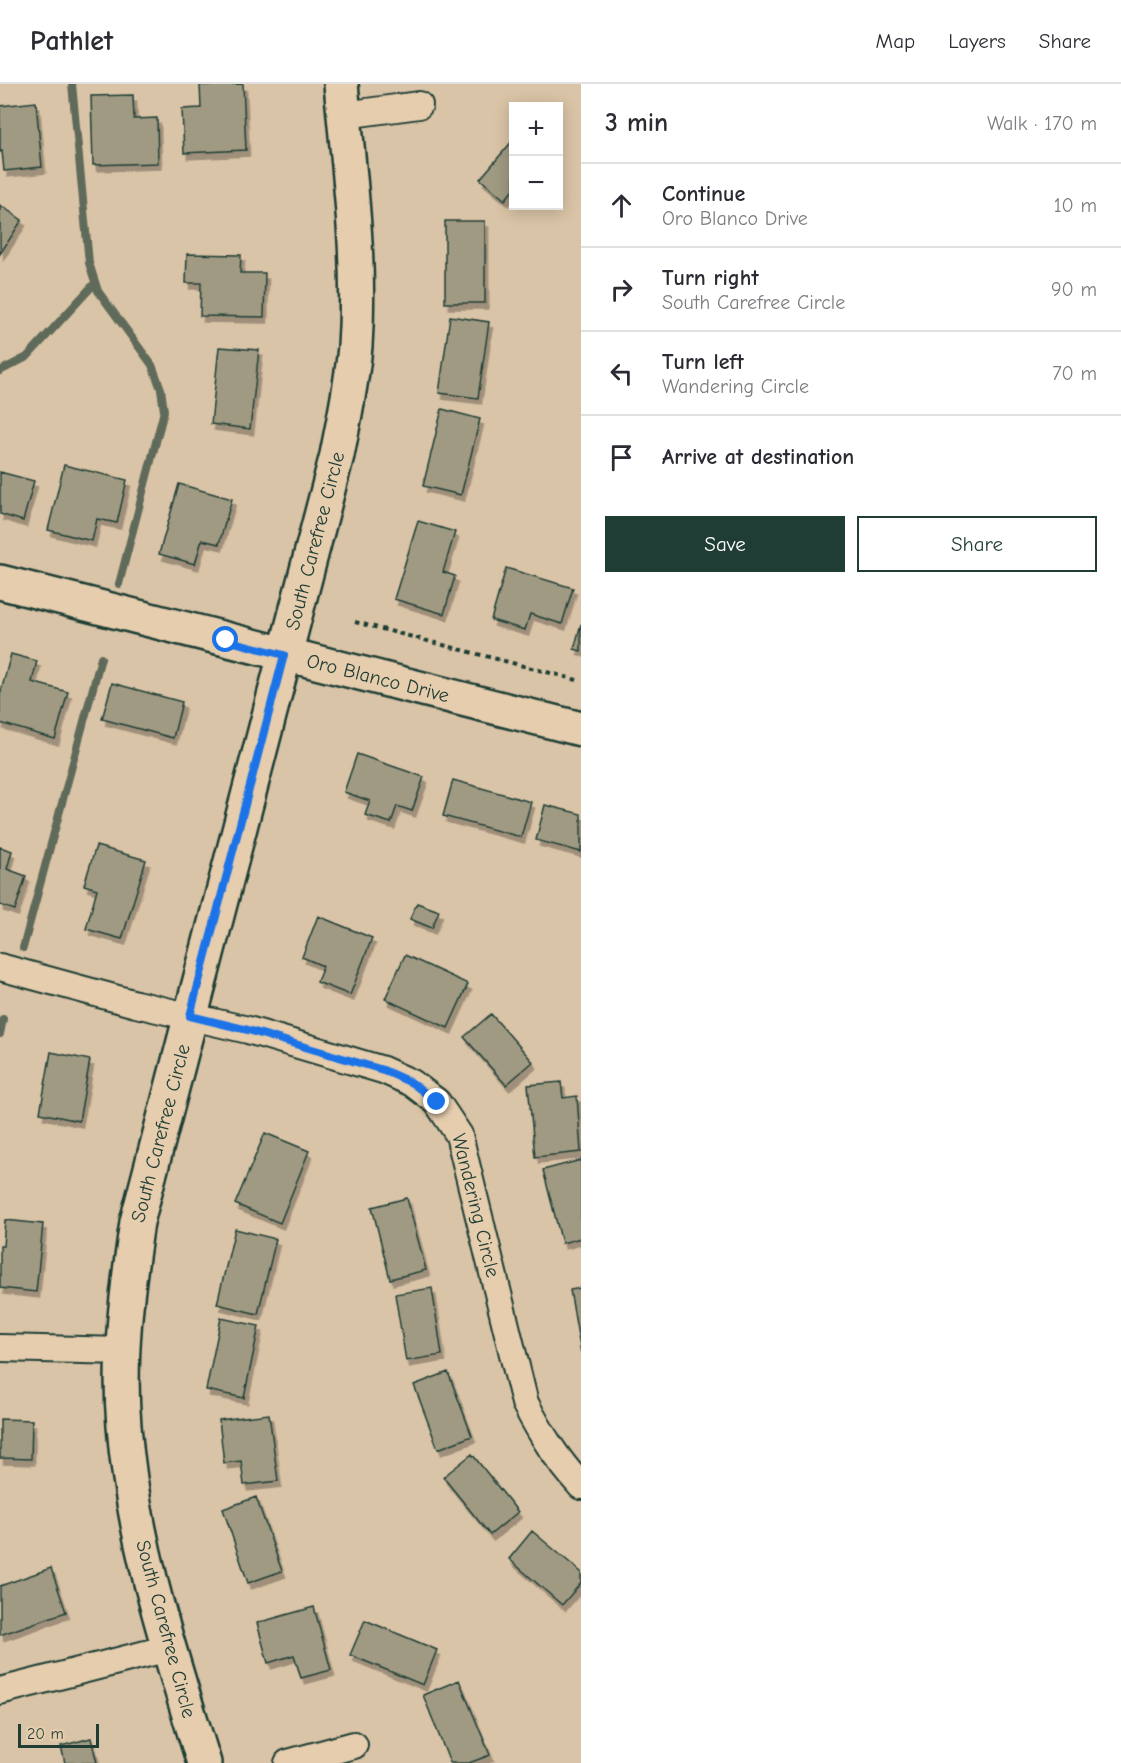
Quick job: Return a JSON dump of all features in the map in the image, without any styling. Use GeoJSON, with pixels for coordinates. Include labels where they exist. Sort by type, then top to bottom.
{"type":"FeatureCollection","features":[{"type":"Feature","properties":{"kind":"main road","name":"South Carefree Circle"},"geometry":{"type":"LineString","coordinates":[[204,1763],[147,1570],[133,1501],[124,1425],[123,1351],[128,1280],[137,1222],[337,455],[355,347],[355,233],[343,99]]}},
{"type":"Feature","properties":{"kind":"main road","name":"Oro Blanco Drive"},"geometry":{"type":"LineString","coordinates":[[0,582],[581,729]]}},
{"type":"Feature","properties":{"kind":"street"},"geometry":{"type":"LineString","coordinates":[[343,99],[419,105]]}},
{"type":"Feature","properties":{"kind":"street","name":"Wandering Circle"},"geometry":{"type":"LineString","coordinates":[[0,967],[248,1030],[383,1070],[412,1083],[437,1102],[459,1135],[525,1403],[540,1433],[558,1460],[581,1485]]}},
{"type":"Feature","properties":{"kind":"street"},"geometry":{"type":"LineString","coordinates":[[0,1348],[123,1351]]}},
{"type":"Feature","properties":{"kind":"street"},"geometry":{"type":"LineString","coordinates":[[0,1691],[169,1648]]}},
{"type":"Feature","properties":{"kind":"street"},"geometry":{"type":"LineString","coordinates":[[288,1763],[354,1745]]}},
{"type":"Feature","properties":{"kind":"path"},"geometry":{"type":"LineString","coordinates":[[355,622],[581,681]]}},
{"type":"Feature","properties":{"kind":"building"},"geometry":{"type":"Polygon","coordinates":[[[243,84],[246,150],[184,153],[182,109],[201,108],[200,85],[243,84]]]}},
{"type":"Feature","properties":{"kind":"building"},"geometry":{"type":"Polygon","coordinates":[[[133,95],[134,119],[157,118],[158,163],[93,165],[91,96],[133,95]]]}},
{"type":"Feature","properties":{"kind":"building"},"geometry":{"type":"Polygon","coordinates":[[[36,102],[42,167],[4,171],[2,151],[0,152],[0,106],[36,102]]]}},
{"type":"Feature","properties":{"kind":"building"},"geometry":{"type":"Polygon","coordinates":[[[509,145],[509,195],[505,200],[480,179],[509,145]]]}},
{"type":"Feature","properties":{"kind":"building"},"geometry":{"type":"Polygon","coordinates":[[[0,205],[22,220],[0,254],[0,205]]]}},
{"type":"Feature","properties":{"kind":"building"},"geometry":{"type":"Polygon","coordinates":[[[445,221],[485,221],[485,303],[445,303],[445,221]]]}},
{"type":"Feature","properties":{"kind":"building"},"geometry":{"type":"Polygon","coordinates":[[[187,254],[241,255],[240,273],[265,273],[264,317],[200,316],[201,283],[186,283],[187,254]]]}},
{"type":"Feature","properties":{"kind":"building"},"geometry":{"type":"Polygon","coordinates":[[[450,316],[489,322],[478,398],[439,393],[450,316]]]}},
{"type":"Feature","properties":{"kind":"building"},"geometry":{"type":"Polygon","coordinates":[[[219,347],[259,350],[250,429],[211,424],[219,347]]]}},
{"type":"Feature","properties":{"kind":"building"},"geometry":{"type":"Polygon","coordinates":[[[442,409],[480,419],[461,495],[423,486],[442,409]]]}},
{"type":"Feature","properties":{"kind":"building"},"geometry":{"type":"Polygon","coordinates":[[[64,465],[127,480],[117,523],[97,519],[92,541],[48,530],[64,465]]]}},
{"type":"Feature","properties":{"kind":"building"},"geometry":{"type":"Polygon","coordinates":[[[0,472],[34,481],[23,521],[0,514],[0,472]]]}},
{"type":"Feature","properties":{"kind":"building"},"geometry":{"type":"Polygon","coordinates":[[[179,484],[232,499],[219,544],[202,540],[195,564],[159,554],[179,484]]]}},
{"type":"Feature","properties":{"kind":"building"},"geometry":{"type":"Polygon","coordinates":[[[418,521],[455,532],[443,572],[455,576],[444,614],[394,599],[418,521]]]}},
{"type":"Feature","properties":{"kind":"building"},"geometry":{"type":"Polygon","coordinates":[[[506,568],[573,588],[562,624],[530,614],[525,630],[491,620],[506,568]]]}},
{"type":"Feature","properties":{"kind":"building"},"geometry":{"type":"Polygon","coordinates":[[[581,624],[581,651],[574,649],[581,624]]]}},
{"type":"Feature","properties":{"kind":"building"},"geometry":{"type":"Polygon","coordinates":[[[11,654],[37,661],[32,682],[68,692],[55,739],[0,723],[0,695],[11,654]]]}},
{"type":"Feature","properties":{"kind":"building"},"geometry":{"type":"Polygon","coordinates":[[[112,683],[182,702],[173,738],[102,719],[112,683]]]}},
{"type":"Feature","properties":{"kind":"building"},"geometry":{"type":"Polygon","coordinates":[[[357,754],[424,777],[412,811],[397,806],[391,823],[365,815],[370,801],[344,792],[357,754]]]}},
{"type":"Feature","properties":{"kind":"building"},"geometry":{"type":"Polygon","coordinates":[[[453,780],[531,802],[521,837],[443,816],[453,780]]]}},
{"type":"Feature","properties":{"kind":"building"},"geometry":{"type":"Polygon","coordinates":[[[545,805],[581,814],[581,852],[536,840],[545,805]]]}},
{"type":"Feature","properties":{"kind":"building"},"geometry":{"type":"Polygon","coordinates":[[[96,846],[146,860],[122,939],[86,929],[97,889],[84,885],[96,846]]]}},
{"type":"Feature","properties":{"kind":"building"},"geometry":{"type":"Polygon","coordinates":[[[0,847],[12,851],[7,869],[26,876],[15,910],[0,905],[0,847]]]}},
{"type":"Feature","properties":{"kind":"building"},"geometry":{"type":"Polygon","coordinates":[[[417,903],[439,911],[432,928],[410,919],[417,903]]]}},
{"type":"Feature","properties":{"kind":"building"},"geometry":{"type":"Polygon","coordinates":[[[318,916],[372,938],[350,995],[317,982],[323,966],[302,957],[318,916]]]}},
{"type":"Feature","properties":{"kind":"building"},"geometry":{"type":"Polygon","coordinates":[[[405,955],[468,984],[448,1028],[385,999],[405,955]]]}},
{"type":"Feature","properties":{"kind":"building"},"geometry":{"type":"Polygon","coordinates":[[[491,1014],[533,1062],[506,1085],[464,1037],[491,1014]]]}},
{"type":"Feature","properties":{"kind":"building"},"geometry":{"type":"Polygon","coordinates":[[[51,1052],[90,1060],[79,1121],[40,1113],[51,1052]]]}},
{"type":"Feature","properties":{"kind":"building"},"geometry":{"type":"Polygon","coordinates":[[[561,1082],[563,1098],[577,1096],[581,1152],[535,1157],[528,1085],[561,1082]]]}},
{"type":"Feature","properties":{"kind":"building"},"geometry":{"type":"Polygon","coordinates":[[[265,1133],[309,1151],[280,1223],[235,1204],[265,1133]]]}},
{"type":"Feature","properties":{"kind":"building"},"geometry":{"type":"Polygon","coordinates":[[[581,1160],[581,1238],[562,1243],[543,1170],[581,1160]]]}},
{"type":"Feature","properties":{"kind":"building"},"geometry":{"type":"Polygon","coordinates":[[[407,1198],[426,1270],[390,1279],[372,1207],[407,1198]]]}},
{"type":"Feature","properties":{"kind":"building"},"geometry":{"type":"Polygon","coordinates":[[[5,1220],[43,1224],[36,1292],[0,1288],[0,1246],[3,1246],[5,1220]]]}},
{"type":"Feature","properties":{"kind":"building"},"geometry":{"type":"Polygon","coordinates":[[[235,1229],[276,1239],[258,1314],[217,1304],[235,1229]]]}},
{"type":"Feature","properties":{"kind":"building"},"geometry":{"type":"Polygon","coordinates":[[[432,1288],[442,1355],[406,1361],[395,1294],[432,1288]]]}},
{"type":"Feature","properties":{"kind":"building"},"geometry":{"type":"Polygon","coordinates":[[[581,1288],[581,1353],[570,1290],[581,1288]]]}},
{"type":"Feature","properties":{"kind":"building"},"geometry":{"type":"Polygon","coordinates":[[[221,1318],[259,1326],[244,1398],[206,1390],[221,1318]]]}},
{"type":"Feature","properties":{"kind":"building"},"geometry":{"type":"Polygon","coordinates":[[[448,1372],[472,1436],[438,1449],[414,1385],[448,1372]]]}},
{"type":"Feature","properties":{"kind":"building"},"geometry":{"type":"Polygon","coordinates":[[[269,1414],[278,1481],[244,1485],[241,1461],[224,1463],[219,1420],[269,1414]]]}},
{"type":"Feature","properties":{"kind":"building"},"geometry":{"type":"Polygon","coordinates":[[[0,1419],[32,1420],[31,1459],[0,1458],[0,1419]]]}},
{"type":"Feature","properties":{"kind":"building"},"geometry":{"type":"Polygon","coordinates":[[[472,1454],[518,1512],[490,1535],[443,1477],[472,1454]]]}},
{"type":"Feature","properties":{"kind":"building"},"geometry":{"type":"Polygon","coordinates":[[[256,1497],[282,1571],[248,1583],[223,1509],[256,1497]]]}},
{"type":"Feature","properties":{"kind":"building"},"geometry":{"type":"Polygon","coordinates":[[[532,1531],[581,1572],[581,1583],[562,1605],[509,1559],[532,1531]]]}},
{"type":"Feature","properties":{"kind":"building"},"geometry":{"type":"Polygon","coordinates":[[[51,1568],[66,1612],[0,1635],[0,1586],[51,1568]]]}},
{"type":"Feature","properties":{"kind":"building"},"geometry":{"type":"Polygon","coordinates":[[[314,1607],[331,1670],[301,1678],[294,1655],[268,1663],[257,1623],[314,1607]]]}},
{"type":"Feature","properties":{"kind":"building"},"geometry":{"type":"Polygon","coordinates":[[[365,1620],[437,1650],[423,1685],[350,1655],[365,1620]]]}},
{"type":"Feature","properties":{"kind":"building"},"geometry":{"type":"Polygon","coordinates":[[[459,1680],[490,1755],[469,1763],[450,1763],[423,1695],[459,1680]]]}},
{"type":"Feature","properties":{"kind":"building"},"geometry":{"type":"Polygon","coordinates":[[[91,1738],[97,1763],[65,1763],[61,1746],[91,1738]]]}},
{"type":"Feature","properties":{"kind":"waterway"},"geometry":{"type":"LineString","coordinates":[[72,84],[89,263],[98,291],[152,365],[161,389],[164,411],[119,584]]}},
{"type":"Feature","properties":{"kind":"waterway"},"geometry":{"type":"LineString","coordinates":[[0,371],[27,357],[95,283]]}},
{"type":"Feature","properties":{"kind":"waterway"},"geometry":{"type":"LineString","coordinates":[[23,948],[101,658]]}},
{"type":"Feature","properties":{"kind":"waterway"},"geometry":{"type":"LineString","coordinates":[[0,1034],[3,1019]]}},
{"type":"Feature","properties":{"kind":"route"},"geometry":{"type":"LineString","coordinates":[[226,640],[284,655],[190,1016],[248,1030],[383,1070],[412,1083],[437,1102]]}}]}
